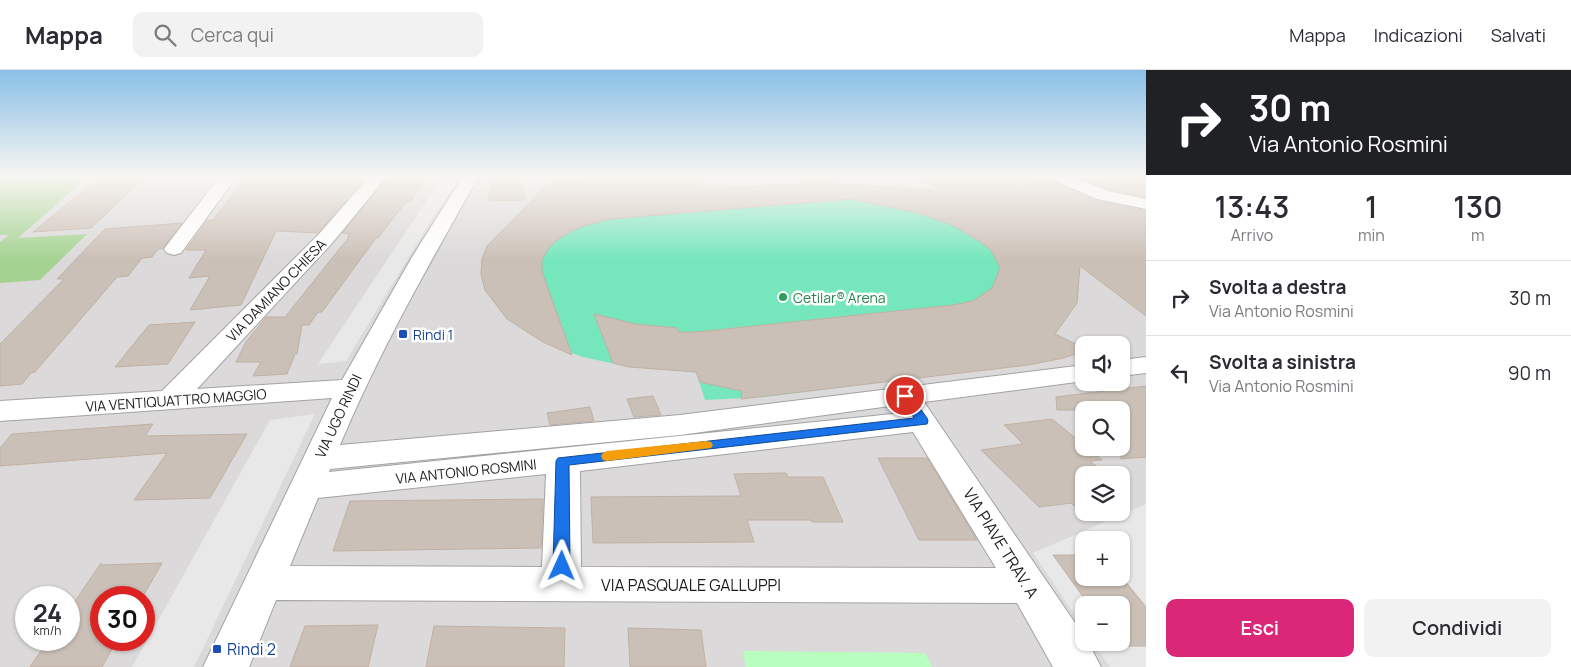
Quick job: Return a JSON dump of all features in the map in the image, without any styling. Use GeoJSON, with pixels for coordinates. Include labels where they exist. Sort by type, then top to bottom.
{"type":"FeatureCollection","features":[{"type":"Feature","properties":{"kind":"street"},"geometry":{"type":"LineString","coordinates":[[174,249],[208,204]]}},
{"type":"Feature","properties":{"kind":"street","name":"VIA DAMIANO CHIESA"},"geometry":{"type":"LineString","coordinates":[[170,400],[326,238],[355,204]]}},
{"type":"Feature","properties":{"kind":"street","name":"VIA UGO RINDI"},"geometry":{"type":"LineString","coordinates":[[226,667],[351,388],[422,257],[454,204]]}},
{"type":"Feature","properties":{"kind":"street"},"geometry":{"type":"LineString","coordinates":[[1130,367],[1146,365]]}},
{"type":"Feature","properties":{"kind":"street","name":"VIA ANTONIO ROSMINI"},"geometry":{"type":"LineString","coordinates":[[306,487],[563,461],[913,408],[1075,375]]}},
{"type":"Feature","properties":{"kind":"street","name":"VIA VENTIQUATTRO MAGGIO"},"geometry":{"type":"LineString","coordinates":[[4,414],[170,400],[351,388]]}},
{"type":"Feature","properties":{"kind":"street","name":"VIA ANTONIO ROSMINI"},"geometry":{"type":"LineString","coordinates":[[318,459],[680,425],[913,408]]}},
{"type":"Feature","properties":{"kind":"street","name":"VIA PIAVE TRAV. A"},"geometry":{"type":"LineString","coordinates":[[913,408],[1078,667]]}},
{"type":"Feature","properties":{"kind":"street"},"geometry":{"type":"LineString","coordinates":[[561,585],[563,461]]}},
{"type":"Feature","properties":{"kind":"street","name":"VIA PASQUALE GALLUPPI"},"geometry":{"type":"LineString","coordinates":[[264,584],[1028,586]]}},
{"type":"Feature","properties":{"kind":"shaded area"},"geometry":{"type":"Polygon","coordinates":[[[0,204],[1146,204],[1146,667],[0,667],[0,204]]]}},
{"type":"Feature","properties":{"kind":"shaded area"},"geometry":{"type":"Polygon","coordinates":[[[424,204],[442,204],[346,361],[318,364],[424,204]]]}},
{"type":"Feature","properties":{"kind":"shaded area"},"geometry":{"type":"Polygon","coordinates":[[[315,414],[194,667],[132,667],[141,651],[155,651],[155,626],[270,420],[315,414]]]}},
{"type":"Feature","properties":{"kind":"shaded area"},"geometry":{"type":"Polygon","coordinates":[[[1146,504],[1146,667],[1110,667],[1099,651],[1130,651],[1130,596],[1075,596],[1075,616],[1033,553],[1075,535],[1075,586],[1130,586],[1130,531],[1084,531],[1107,521],[1130,521],[1130,511],[1146,504]]]}},
{"type":"Feature","properties":{"kind":"green space"},"geometry":{"type":"Polygon","coordinates":[[[0,204],[57,204],[18,238],[87,234],[40,280],[0,283],[0,242],[9,235],[0,235],[0,204]]]}},
{"type":"Feature","properties":{"kind":"green space","name":"Cetilar® Arena"},"geometry":{"type":"Polygon","coordinates":[[[577,204],[916,204],[1075,276],[1078,290],[1077,303],[1046,329],[1075,344],[1075,353],[1039,363],[765,397],[705,400],[696,372],[629,367],[583,357],[558,348],[525,331],[507,319],[485,290],[481,274],[482,259],[487,246],[511,224],[577,204]]]}},
{"type":"Feature","properties":{"kind":"green space"},"geometry":{"type":"Polygon","coordinates":[[[743,651],[925,653],[932,667],[746,667],[743,651]]]}},
{"type":"Feature","properties":{"kind":"building"},"geometry":{"type":"Polygon","coordinates":[[[67,204],[117,204],[91,228],[33,232],[67,204]]]}},
{"type":"Feature","properties":{"kind":"building"},"geometry":{"type":"Polygon","coordinates":[[[225,204],[343,204],[318,233],[276,231],[241,305],[190,310],[210,276],[189,278],[206,250],[186,250],[207,221],[213,220],[225,204]]]}},
{"type":"Feature","properties":{"kind":"building"},"geometry":{"type":"Polygon","coordinates":[[[366,204],[405,204],[378,238],[376,238],[322,312],[318,312],[309,325],[302,325],[297,354],[295,354],[287,374],[253,376],[261,362],[236,362],[246,342],[266,317],[285,317],[350,234],[342,233],[366,204]]]}},
{"type":"Feature","properties":{"kind":"building"},"geometry":{"type":"Polygon","coordinates":[[[528,204],[792,204],[610,219],[583,226],[557,240],[548,249],[542,260],[542,272],[572,355],[543,342],[507,319],[485,290],[481,274],[482,259],[487,246],[528,204]]]}},
{"type":"Feature","properties":{"kind":"building"},"geometry":{"type":"Polygon","coordinates":[[[874,204],[1110,204],[1146,211],[1146,316],[1080,266],[1077,303],[1055,334],[1075,344],[1075,354],[1028,365],[741,399],[742,391],[700,382],[696,372],[629,367],[613,363],[594,314],[635,324],[677,328],[679,332],[697,332],[953,305],[973,301],[992,288],[1000,268],[991,250],[952,225],[918,213],[874,204]]]}},
{"type":"Feature","properties":{"kind":"building"},"geometry":{"type":"Polygon","coordinates":[[[182,223],[162,249],[158,249],[152,257],[142,258],[128,276],[117,277],[35,372],[31,373],[22,384],[0,386],[0,344],[64,279],[57,279],[105,229],[182,223]]]}},
{"type":"Feature","properties":{"kind":"building"},"geometry":{"type":"Polygon","coordinates":[[[195,322],[168,364],[115,367],[149,325],[195,322]]]}},
{"type":"Feature","properties":{"kind":"building"},"geometry":{"type":"Polygon","coordinates":[[[1146,386],[1146,457],[1121,459],[1121,456],[1130,456],[1130,401],[1075,401],[1075,410],[1057,410],[1056,397],[1105,391],[1130,391],[1130,388],[1146,386]]]}},
{"type":"Feature","properties":{"kind":"building"},"geometry":{"type":"Polygon","coordinates":[[[653,396],[661,415],[634,417],[627,399],[653,396]]]}},
{"type":"Feature","properties":{"kind":"building"},"geometry":{"type":"Polygon","coordinates":[[[590,407],[594,421],[550,425],[547,413],[590,407]]]}},
{"type":"Feature","properties":{"kind":"building"},"geometry":{"type":"Polygon","coordinates":[[[1052,419],[1075,438],[1075,456],[1097,456],[1102,460],[1090,461],[1096,466],[1075,466],[1075,506],[1071,503],[1039,507],[981,450],[1023,444],[1004,425],[1052,419]]]}},
{"type":"Feature","properties":{"kind":"building"},"geometry":{"type":"Polygon","coordinates":[[[153,424],[145,436],[247,434],[210,498],[134,500],[167,453],[0,466],[0,448],[12,434],[153,424]]]}},
{"type":"Feature","properties":{"kind":"building"},"geometry":{"type":"Polygon","coordinates":[[[878,458],[927,458],[977,540],[919,540],[878,458]]]}},
{"type":"Feature","properties":{"kind":"building"},"geometry":{"type":"Polygon","coordinates":[[[786,473],[788,477],[823,477],[843,522],[747,520],[754,542],[593,543],[591,497],[741,496],[734,474],[786,473]]]}},
{"type":"Feature","properties":{"kind":"building"},"geometry":{"type":"Polygon","coordinates":[[[543,499],[541,548],[333,551],[350,501],[543,499]]]}},
{"type":"Feature","properties":{"kind":"building"},"geometry":{"type":"Polygon","coordinates":[[[1053,555],[1075,555],[1075,586],[1053,555]]]}},
{"type":"Feature","properties":{"kind":"building"},"geometry":{"type":"Polygon","coordinates":[[[101,563],[101,565],[162,563],[149,586],[90,586],[90,651],[111,651],[102,667],[30,667],[41,651],[80,651],[80,594],[101,563]]]}},
{"type":"Feature","properties":{"kind":"building"},"geometry":{"type":"Polygon","coordinates":[[[1075,586],[1129,586],[1146,607],[1146,646],[1130,646],[1130,596],[1083,596],[1075,586]]]}},
{"type":"Feature","properties":{"kind":"building"},"geometry":{"type":"Polygon","coordinates":[[[378,625],[368,667],[290,667],[305,626],[378,625]]]}},
{"type":"Feature","properties":{"kind":"building"},"geometry":{"type":"Polygon","coordinates":[[[434,626],[565,628],[564,667],[426,667],[434,626]]]}},
{"type":"Feature","properties":{"kind":"building"},"geometry":{"type":"Polygon","coordinates":[[[628,628],[701,630],[706,667],[630,667],[628,628]]]}},
{"type":"Feature","properties":{"kind":"slow traffic"},"geometry":{"type":"LineString","coordinates":[[607,456],[706,445]]}},
{"type":"Feature","properties":{"kind":"place","name":"Cetilar® Arena"},"geometry":{"type":"Point","coordinates":[783,297]}},
{"type":"Feature","properties":{"kind":"place","name":"Rindi 1"},"geometry":{"type":"Point","coordinates":[403,334]}},
{"type":"Feature","properties":{"kind":"place","name":"Rindi 2"},"geometry":{"type":"Point","coordinates":[217,649]}},
{"type":"Feature","properties":{"kind":"route"},"geometry":{"type":"LineString","coordinates":[[562,566],[563,461],[922,421],[905,396]]}}]}
